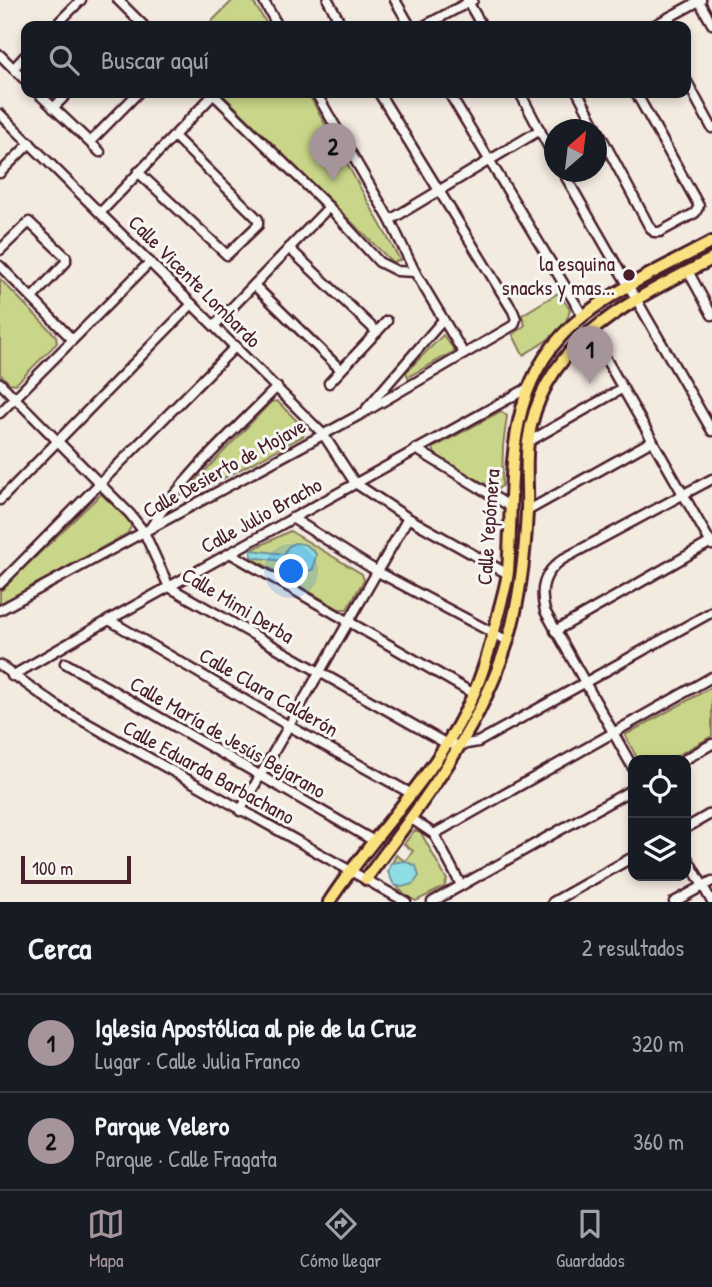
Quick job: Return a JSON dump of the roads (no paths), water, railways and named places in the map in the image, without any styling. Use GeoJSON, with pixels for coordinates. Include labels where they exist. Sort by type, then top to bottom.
{"type":"FeatureCollection","features":[{"type":"Feature","properties":{"kind":"main road","name":"Calle Yepómera"},"geometry":{"type":"LineString","coordinates":[[329,902],[349,870],[412,794],[447,744],[474,694],[495,635],[508,574],[515,432],[528,388],[558,340],[583,316],[712,242]]}},
{"type":"Feature","properties":{"kind":"main road","name":"Calle Yepómera"},"geometry":{"type":"LineString","coordinates":[[366,879],[461,746],[488,693],[508,641],[520,583],[527,511],[528,442],[537,410],[551,379],[569,352],[590,331],[636,300],[712,259]]}},
{"type":"Feature","properties":{"kind":"street"},"geometry":{"type":"LineString","coordinates":[[60,21],[81,0]]}},
{"type":"Feature","properties":{"kind":"street"},"geometry":{"type":"LineString","coordinates":[[118,0],[136,21]]}},
{"type":"Feature","properties":{"kind":"street"},"geometry":{"type":"LineString","coordinates":[[263,0],[275,21]]}},
{"type":"Feature","properties":{"kind":"street"},"geometry":{"type":"LineString","coordinates":[[328,0],[339,21]]}},
{"type":"Feature","properties":{"kind":"street"},"geometry":{"type":"LineString","coordinates":[[395,0],[407,21]]}},
{"type":"Feature","properties":{"kind":"street"},"geometry":{"type":"LineString","coordinates":[[433,21],[469,1],[479,21]]}},
{"type":"Feature","properties":{"kind":"street"},"geometry":{"type":"LineString","coordinates":[[664,21],[700,1],[712,24]]}},
{"type":"Feature","properties":{"kind":"street"},"geometry":{"type":"LineString","coordinates":[[0,55],[21,76]]}},
{"type":"Feature","properties":{"kind":"street"},"geometry":{"type":"LineString","coordinates":[[14,68],[21,60]]}},
{"type":"Feature","properties":{"kind":"street"},"geometry":{"type":"LineString","coordinates":[[691,88],[712,128]]}},
{"type":"Feature","properties":{"kind":"street"},"geometry":{"type":"LineString","coordinates":[[43,98],[100,152]]}},
{"type":"Feature","properties":{"kind":"street"},"geometry":{"type":"LineString","coordinates":[[53,107],[63,98]]}},
{"type":"Feature","properties":{"kind":"street"},"geometry":{"type":"LineString","coordinates":[[90,142],[133,98]]}},
{"type":"Feature","properties":{"kind":"street"},"geometry":{"type":"LineString","coordinates":[[101,212],[208,98]]}},
{"type":"Feature","properties":{"kind":"street"},"geometry":{"type":"LineString","coordinates":[[216,98],[329,207],[379,262],[397,271],[415,272]]}},
{"type":"Feature","properties":{"kind":"street"},"geometry":{"type":"LineString","coordinates":[[320,98],[390,220],[415,272],[464,354],[511,327],[516,321],[513,311],[382,98]]}},
{"type":"Feature","properties":{"kind":"street"},"geometry":{"type":"LineString","coordinates":[[452,98],[583,316]]}},
{"type":"Feature","properties":{"kind":"street"},"geometry":{"type":"LineString","coordinates":[[526,98],[544,137]]}},
{"type":"Feature","properties":{"kind":"street"},"geometry":{"type":"LineString","coordinates":[[581,98],[649,226],[654,232],[660,232],[695,214],[699,205],[639,98]]}},
{"type":"Feature","properties":{"kind":"street","name":"Calle Vicente Lombardo"},"geometry":{"type":"LineString","coordinates":[[0,114],[323,434],[355,483]]}},
{"type":"Feature","properties":{"kind":"street"},"geometry":{"type":"LineString","coordinates":[[390,220],[540,130]]}},
{"type":"Feature","properties":{"kind":"street"},"geometry":{"type":"LineString","coordinates":[[138,172],[227,255],[234,251],[258,225],[258,219],[174,136]]}},
{"type":"Feature","properties":{"kind":"street"},"geometry":{"type":"LineString","coordinates":[[0,173],[30,143]]}},
{"type":"Feature","properties":{"kind":"street"},"geometry":{"type":"LineString","coordinates":[[569,182],[712,430]]}},
{"type":"Feature","properties":{"kind":"street"},"geometry":{"type":"LineString","coordinates":[[215,325],[329,207]]}},
{"type":"Feature","properties":{"kind":"street"},"geometry":{"type":"LineString","coordinates":[[0,250],[27,222],[66,257],[66,262],[32,298]]}},
{"type":"Feature","properties":{"kind":"street"},"geometry":{"type":"LineString","coordinates":[[289,248],[377,332]]}},
{"type":"Feature","properties":{"kind":"street"},"geometry":{"type":"LineString","coordinates":[[0,413],[150,262]]}},
{"type":"Feature","properties":{"kind":"street"},"geometry":{"type":"LineString","coordinates":[[0,266],[72,339]]}},
{"type":"Feature","properties":{"kind":"street"},"geometry":{"type":"LineString","coordinates":[[688,271],[712,315]]}},
{"type":"Feature","properties":{"kind":"street"},"geometry":{"type":"LineString","coordinates":[[254,285],[341,370]]}},
{"type":"Feature","properties":{"kind":"street"},"geometry":{"type":"LineString","coordinates":[[0,500],[192,304]]}},
{"type":"Feature","properties":{"kind":"street"},"geometry":{"type":"LineString","coordinates":[[363,413],[443,320]]}},
{"type":"Feature","properties":{"kind":"street"},"geometry":{"type":"LineString","coordinates":[[329,383],[387,321]]}},
{"type":"Feature","properties":{"kind":"street"},"geometry":{"type":"LineString","coordinates":[[555,631],[711,543],[590,331]]}},
{"type":"Feature","properties":{"kind":"street"},"geometry":{"type":"LineString","coordinates":[[0,583],[236,346]]}},
{"type":"Feature","properties":{"kind":"street","name":"Calle Desierto de Mojave"},"geometry":{"type":"LineString","coordinates":[[0,610],[363,413],[464,354]]}},
{"type":"Feature","properties":{"kind":"street","name":"Calle Mimi Derba"},"geometry":{"type":"LineString","coordinates":[[0,383],[147,531],[169,587],[318,674],[447,744]]}},
{"type":"Feature","properties":{"kind":"street"},"geometry":{"type":"LineString","coordinates":[[147,531],[192,473],[277,387]]}},
{"type":"Feature","properties":{"kind":"street","name":"Calle Julio Bracho"},"geometry":{"type":"LineString","coordinates":[[12,676],[528,388]]}},
{"type":"Feature","properties":{"kind":"street"},"geometry":{"type":"LineString","coordinates":[[528,442],[623,388]]}},
{"type":"Feature","properties":{"kind":"street"},"geometry":{"type":"LineString","coordinates":[[527,511],[652,441]]}},
{"type":"Feature","properties":{"kind":"street"},"geometry":{"type":"LineString","coordinates":[[416,449],[511,507]]}},
{"type":"Feature","properties":{"kind":"street"},"geometry":{"type":"LineString","coordinates":[[628,759],[555,631],[542,601],[544,580],[552,567],[563,559],[712,479]]}},
{"type":"Feature","properties":{"kind":"street"},"geometry":{"type":"LineString","coordinates":[[355,483],[408,519],[508,574]]}},
{"type":"Feature","properties":{"kind":"street"},"geometry":{"type":"LineString","coordinates":[[292,518],[379,572],[508,641]]}},
{"type":"Feature","properties":{"kind":"street"},"geometry":{"type":"LineString","coordinates":[[240,811],[408,519]]}},
{"type":"Feature","properties":{"kind":"street"},"geometry":{"type":"LineString","coordinates":[[230,553],[474,694]]}},
{"type":"Feature","properties":{"kind":"street"},"geometry":{"type":"LineString","coordinates":[[447,744],[461,746],[478,742],[712,612]]}},
{"type":"Feature","properties":{"kind":"street","name":"Calle Clara Calderón"},"geometry":{"type":"LineString","coordinates":[[109,620],[289,726],[412,794]]}},
{"type":"Feature","properties":{"kind":"street","name":"Calle María de Jesús Bejarano"},"geometry":{"type":"LineString","coordinates":[[65,663],[374,841]]}},
{"type":"Feature","properties":{"kind":"street","name":"Calle Eduarda Barbachano"},"geometry":{"type":"LineString","coordinates":[[0,665],[60,708],[407,902]]}},
{"type":"Feature","properties":{"kind":"street"},"geometry":{"type":"LineString","coordinates":[[434,834],[712,677]]}},
{"type":"Feature","properties":{"kind":"street"},"geometry":{"type":"LineString","coordinates":[[691,756],[712,744]]}},
{"type":"Feature","properties":{"kind":"street"},"geometry":{"type":"LineString","coordinates":[[432,902],[628,792]]}},
{"type":"Feature","properties":{"kind":"street"},"geometry":{"type":"LineString","coordinates":[[691,825],[712,813]]}},
{"type":"Feature","properties":{"kind":"street"},"geometry":{"type":"LineString","coordinates":[[410,818],[434,834],[461,885]]}},
{"type":"Feature","properties":{"kind":"street"},"geometry":{"type":"LineString","coordinates":[[553,902],[628,860]]}},
{"type":"Feature","properties":{"kind":"street"},"geometry":{"type":"LineString","coordinates":[[691,865],[712,902]]}},
{"type":"Feature","properties":{"kind":"street"},"geometry":{"type":"LineString","coordinates":[[674,902],[712,881]]}},
{"type":"Feature","properties":{"kind":"water"},"geometry":{"type":"Polygon","coordinates":[[[294,543],[307,545],[316,554],[313,569],[295,572],[288,569],[283,561],[251,557],[251,550],[284,554],[294,543]]]}},
{"type":"Feature","properties":{"kind":"water"},"geometry":{"type":"Polygon","coordinates":[[[405,861],[416,866],[419,876],[413,884],[402,887],[394,885],[388,872],[391,863],[405,861]]]}},
{"type":"Feature","properties":{"kind":"place","name":"Parque Velero"},"geometry":{"type":"Point","coordinates":[333,181]}},
{"type":"Feature","properties":{"kind":"place","name":"la esquina snacks y mas..."},"geometry":{"type":"Point","coordinates":[629,275]}},
{"type":"Feature","properties":{"kind":"place","name":"Iglesia Apostólica al pie de la Cruz"},"geometry":{"type":"Point","coordinates":[590,384]}}]}
